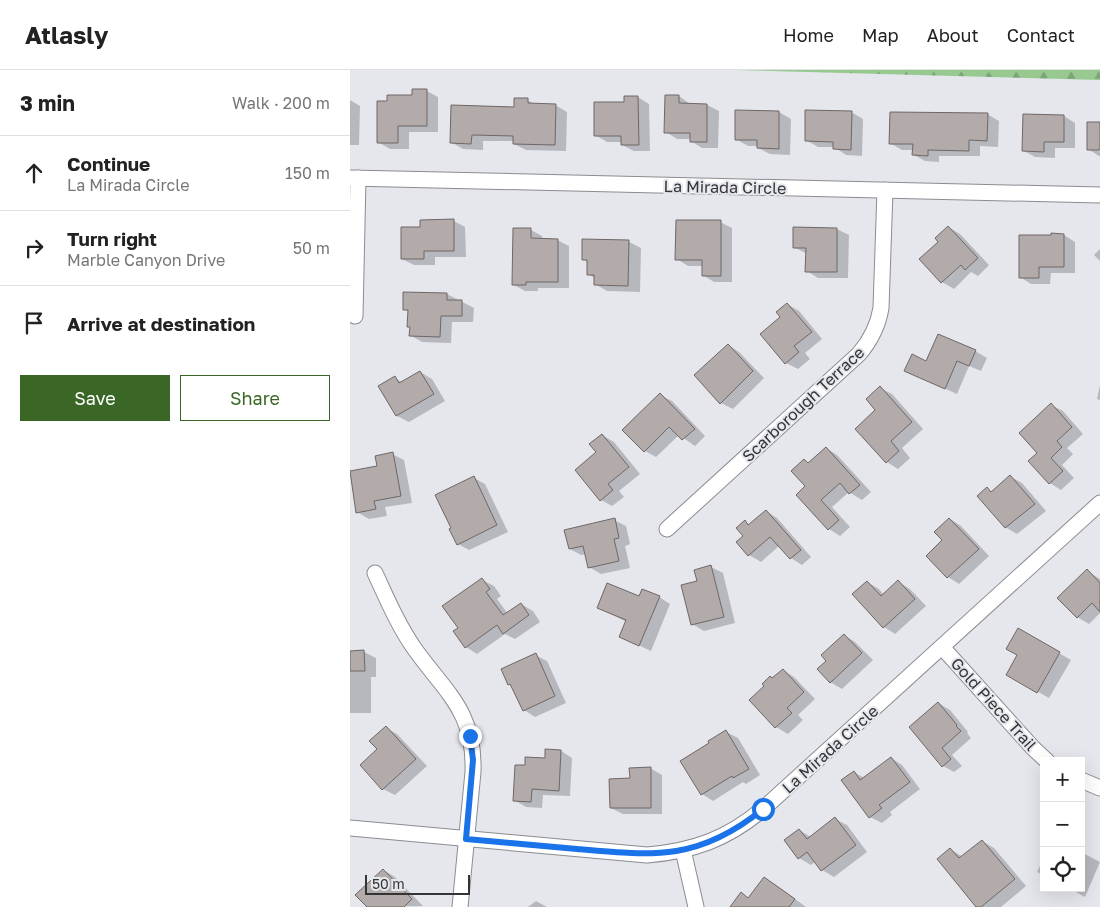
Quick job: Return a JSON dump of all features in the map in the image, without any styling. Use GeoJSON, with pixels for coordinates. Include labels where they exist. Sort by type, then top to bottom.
{"type":"FeatureCollection","features":[{"type":"Feature","properties":{"kind":"street","name":"La Mirada Circle"},"geometry":{"type":"LineString","coordinates":[[354,178],[1100,195]]}},
{"type":"Feature","properties":{"kind":"street"},"geometry":{"type":"LineString","coordinates":[[354,178],[355,316]]}},
{"type":"Feature","properties":{"kind":"street","name":"Scarborough Terrace"},"geometry":{"type":"LineString","coordinates":[[667,529],[859,354],[872,337],[881,308],[885,190]]}},
{"type":"Feature","properties":{"kind":"street","name":"La Mirada Circle"},"geometry":{"type":"LineString","coordinates":[[350,828],[635,854],[671,853],[704,845],[746,823],[942,647],[1097,512]]}},
{"type":"Feature","properties":{"kind":"street"},"geometry":{"type":"LineString","coordinates":[[375,573],[397,620],[414,647],[456,703],[467,724],[473,760],[460,907]]}},
{"type":"Feature","properties":{"kind":"street","name":"Gold Piece Trail"},"geometry":{"type":"LineString","coordinates":[[942,647],[1043,757]]}},
{"type":"Feature","properties":{"kind":"street"},"geometry":{"type":"LineString","coordinates":[[1085,782],[1100,788]]}},
{"type":"Feature","properties":{"kind":"street"},"geometry":{"type":"LineString","coordinates":[[683,850],[696,907]]}},
{"type":"Feature","properties":{"kind":"green space"},"geometry":{"type":"Polygon","coordinates":[[[738,70],[1100,70],[1100,80],[738,70]]]}},
{"type":"Feature","properties":{"kind":"building"},"geometry":{"type":"Polygon","coordinates":[[[412,89],[427,89],[427,126],[398,126],[398,143],[377,143],[377,101],[387,101],[387,95],[412,95],[412,89]]]}},
{"type":"Feature","properties":{"kind":"building"},"geometry":{"type":"Polygon","coordinates":[[[665,95],[679,95],[679,103],[707,104],[707,142],[690,142],[690,133],[664,133],[665,95]]]}},
{"type":"Feature","properties":{"kind":"building"},"geometry":{"type":"Polygon","coordinates":[[[624,96],[638,96],[639,145],[621,145],[621,136],[594,136],[594,102],[624,102],[624,96]]]}},
{"type":"Feature","properties":{"kind":"building"},"geometry":{"type":"Polygon","coordinates":[[[514,98],[528,98],[528,103],[556,104],[555,145],[513,144],[513,136],[472,135],[471,144],[450,143],[451,105],[514,107],[514,98]]]}},
{"type":"Feature","properties":{"kind":"building"},"geometry":{"type":"Polygon","coordinates":[[[735,110],[779,111],[779,149],[757,148],[757,140],[735,140],[735,110]]]}},
{"type":"Feature","properties":{"kind":"building"},"geometry":{"type":"Polygon","coordinates":[[[805,110],[852,111],[851,150],[833,149],[833,142],[805,141],[805,110]]]}},
{"type":"Feature","properties":{"kind":"building"},"geometry":{"type":"Polygon","coordinates":[[[890,112],[988,113],[987,141],[969,140],[969,151],[928,150],[928,156],[912,155],[913,144],[889,144],[890,112]]]}},
{"type":"Feature","properties":{"kind":"building"},"geometry":{"type":"Polygon","coordinates":[[[1023,114],[1064,115],[1064,142],[1044,142],[1044,152],[1022,151],[1023,114]]]}},
{"type":"Feature","properties":{"kind":"building"},"geometry":{"type":"Polygon","coordinates":[[[1087,122],[1100,122],[1100,149],[1098,150],[1087,150],[1087,122]]]}},
{"type":"Feature","properties":{"kind":"building"},"geometry":{"type":"Polygon","coordinates":[[[454,219],[454,251],[424,251],[424,259],[401,259],[401,227],[420,227],[420,220],[454,219]]]}},
{"type":"Feature","properties":{"kind":"building"},"geometry":{"type":"Polygon","coordinates":[[[676,220],[721,220],[721,276],[702,276],[702,260],[675,260],[676,220]]]}},
{"type":"Feature","properties":{"kind":"building"},"geometry":{"type":"Polygon","coordinates":[[[948,226],[978,258],[965,270],[961,265],[941,283],[919,259],[938,242],[935,238],[948,226]]]}},
{"type":"Feature","properties":{"kind":"building"},"geometry":{"type":"Polygon","coordinates":[[[793,227],[837,228],[837,272],[805,272],[806,248],[793,248],[793,227]]]}},
{"type":"Feature","properties":{"kind":"building"},"geometry":{"type":"Polygon","coordinates":[[[513,228],[531,228],[531,238],[558,239],[558,282],[526,282],[526,285],[512,285],[513,228]]]}},
{"type":"Feature","properties":{"kind":"building"},"geometry":{"type":"Polygon","coordinates":[[[1051,233],[1064,234],[1064,267],[1039,267],[1039,278],[1019,278],[1019,235],[1051,235],[1051,233]]]}},
{"type":"Feature","properties":{"kind":"building"},"geometry":{"type":"Polygon","coordinates":[[[582,239],[629,240],[628,286],[594,285],[594,275],[587,275],[587,260],[582,260],[582,239]]]}},
{"type":"Feature","properties":{"kind":"building"},"geometry":{"type":"Polygon","coordinates":[[[403,292],[447,293],[447,300],[462,300],[462,316],[441,316],[440,337],[409,336],[410,327],[407,327],[408,310],[403,310],[403,292]]]}},
{"type":"Feature","properties":{"kind":"building"},"geometry":{"type":"Polygon","coordinates":[[[787,303],[812,332],[794,346],[799,352],[785,364],[760,334],[780,317],[776,312],[787,303]]]}},
{"type":"Feature","properties":{"kind":"building"},"geometry":{"type":"Polygon","coordinates":[[[938,334],[976,350],[969,366],[957,361],[945,389],[904,371],[912,354],[926,361],[938,334]]]}},
{"type":"Feature","properties":{"kind":"building"},"geometry":{"type":"Polygon","coordinates":[[[728,344],[753,371],[720,404],[694,375],[728,344]]]}},
{"type":"Feature","properties":{"kind":"building"},"geometry":{"type":"Polygon","coordinates":[[[420,371],[434,394],[396,416],[378,386],[395,376],[399,383],[420,371]]]}},
{"type":"Feature","properties":{"kind":"building"},"geometry":{"type":"Polygon","coordinates":[[[880,386],[912,422],[891,441],[899,451],[886,463],[855,429],[875,410],[866,399],[880,386]]]}},
{"type":"Feature","properties":{"kind":"building"},"geometry":{"type":"Polygon","coordinates":[[[660,393],[695,429],[682,440],[669,427],[644,452],[622,430],[660,393]]]}},
{"type":"Feature","properties":{"kind":"building"},"geometry":{"type":"Polygon","coordinates":[[[1051,403],[1072,427],[1057,441],[1062,447],[1051,458],[1063,471],[1049,484],[1028,461],[1037,453],[1019,433],[1051,403]]]}},
{"type":"Feature","properties":{"kind":"building"},"geometry":{"type":"Polygon","coordinates":[[[602,434],[629,467],[608,484],[613,490],[600,501],[575,470],[596,452],[589,444],[602,434]]]}},
{"type":"Feature","properties":{"kind":"building"},"geometry":{"type":"Polygon","coordinates":[[[826,447],[860,485],[849,494],[840,483],[821,500],[839,520],[828,530],[796,495],[805,486],[791,471],[804,459],[808,463],[826,447]]]}},
{"type":"Feature","properties":{"kind":"building"},"geometry":{"type":"Polygon","coordinates":[[[393,452],[401,496],[374,501],[376,509],[356,513],[350,471],[377,466],[375,456],[393,452]]]}},
{"type":"Feature","properties":{"kind":"building"},"geometry":{"type":"Polygon","coordinates":[[[1010,475],[1035,504],[1005,528],[977,496],[987,487],[991,492],[1010,475]]]}},
{"type":"Feature","properties":{"kind":"building"},"geometry":{"type":"Polygon","coordinates":[[[474,476],[497,525],[457,545],[435,495],[474,476]]]}},
{"type":"Feature","properties":{"kind":"building"},"geometry":{"type":"Polygon","coordinates":[[[766,510],[801,550],[790,559],[770,537],[748,556],[736,542],[743,536],[736,528],[745,520],[748,525],[766,510]]]}},
{"type":"Feature","properties":{"kind":"building"},"geometry":{"type":"Polygon","coordinates":[[[615,518],[619,538],[614,539],[619,561],[588,568],[583,546],[569,549],[564,530],[615,518]]]}},
{"type":"Feature","properties":{"kind":"building"},"geometry":{"type":"Polygon","coordinates":[[[949,518],[979,549],[947,578],[926,556],[942,540],[934,532],[949,518]]]}},
{"type":"Feature","properties":{"kind":"building"},"geometry":{"type":"Polygon","coordinates":[[[711,565],[724,617],[691,625],[681,585],[697,581],[694,570],[711,565]]]}},
{"type":"Feature","properties":{"kind":"building"},"geometry":{"type":"Polygon","coordinates":[[[1087,569],[1100,583],[1100,612],[1092,603],[1077,618],[1057,598],[1087,569]]]}},
{"type":"Feature","properties":{"kind":"building"},"geometry":{"type":"Polygon","coordinates":[[[482,578],[490,589],[486,592],[503,615],[521,603],[529,615],[503,634],[497,625],[465,648],[453,631],[458,628],[442,606],[482,578]]]}},
{"type":"Feature","properties":{"kind":"building"},"geometry":{"type":"Polygon","coordinates":[[[898,580],[915,599],[883,628],[852,594],[867,581],[881,596],[898,580]]]}},
{"type":"Feature","properties":{"kind":"building"},"geometry":{"type":"Polygon","coordinates":[[[607,583],[639,596],[642,589],[660,596],[639,646],[619,637],[626,620],[597,608],[607,583]]]}},
{"type":"Feature","properties":{"kind":"building"},"geometry":{"type":"Polygon","coordinates":[[[1018,628],[1060,652],[1037,693],[1006,675],[1017,655],[1006,649],[1018,628]]]}},
{"type":"Feature","properties":{"kind":"building"},"geometry":{"type":"Polygon","coordinates":[[[844,634],[862,653],[830,683],[817,669],[826,661],[821,655],[844,634]]]}},
{"type":"Feature","properties":{"kind":"building"},"geometry":{"type":"Polygon","coordinates":[[[364,650],[365,671],[350,671],[350,651],[364,650]]]}},
{"type":"Feature","properties":{"kind":"building"},"geometry":{"type":"Polygon","coordinates":[[[536,653],[555,696],[523,711],[501,669],[536,653]]]}},
{"type":"Feature","properties":{"kind":"building"},"geometry":{"type":"Polygon","coordinates":[[[783,669],[804,692],[787,708],[792,713],[775,728],[749,700],[764,686],[762,684],[770,676],[772,678],[783,669]]]}},
{"type":"Feature","properties":{"kind":"building"},"geometry":{"type":"Polygon","coordinates":[[[938,702],[961,731],[942,748],[951,759],[942,767],[909,727],[938,702]]]}},
{"type":"Feature","properties":{"kind":"building"},"geometry":{"type":"Polygon","coordinates":[[[386,726],[416,759],[382,790],[360,765],[377,749],[369,741],[386,726]]]}},
{"type":"Feature","properties":{"kind":"building"},"geometry":{"type":"Polygon","coordinates":[[[726,730],[749,769],[733,778],[732,776],[701,795],[680,761],[726,730]]]}},
{"type":"Feature","properties":{"kind":"building"},"geometry":{"type":"Polygon","coordinates":[[[545,749],[561,750],[559,791],[532,789],[531,802],[513,801],[515,765],[525,765],[525,757],[545,758],[545,749]]]}},
{"type":"Feature","properties":{"kind":"building"},"geometry":{"type":"Polygon","coordinates":[[[891,757],[910,782],[879,805],[882,808],[869,818],[841,780],[854,771],[860,780],[891,757]]]}},
{"type":"Feature","properties":{"kind":"building"},"geometry":{"type":"Polygon","coordinates":[[[651,767],[651,808],[610,808],[609,779],[630,778],[629,768],[651,767]]]}},
{"type":"Feature","properties":{"kind":"building"},"geometry":{"type":"Polygon","coordinates":[[[835,817],[856,845],[821,871],[807,852],[798,859],[784,840],[799,829],[807,839],[835,817]]]}},
{"type":"Feature","properties":{"kind":"building"},"geometry":{"type":"Polygon","coordinates":[[[982,840],[1015,879],[981,907],[976,907],[937,859],[950,848],[959,858],[982,840]]]}},
{"type":"Feature","properties":{"kind":"building"},"geometry":{"type":"Polygon","coordinates":[[[383,869],[412,899],[404,907],[367,907],[355,895],[383,869]]]}},
{"type":"Feature","properties":{"kind":"building"},"geometry":{"type":"Polygon","coordinates":[[[764,877],[795,899],[789,907],[730,907],[741,892],[748,898],[764,877]]]}},
{"type":"Feature","properties":{"kind":"route"},"geometry":{"type":"LineString","coordinates":[[470,736],[473,772],[466,839],[647,855],[671,853],[704,845],[726,835],[746,823],[763,809]]}}]}
